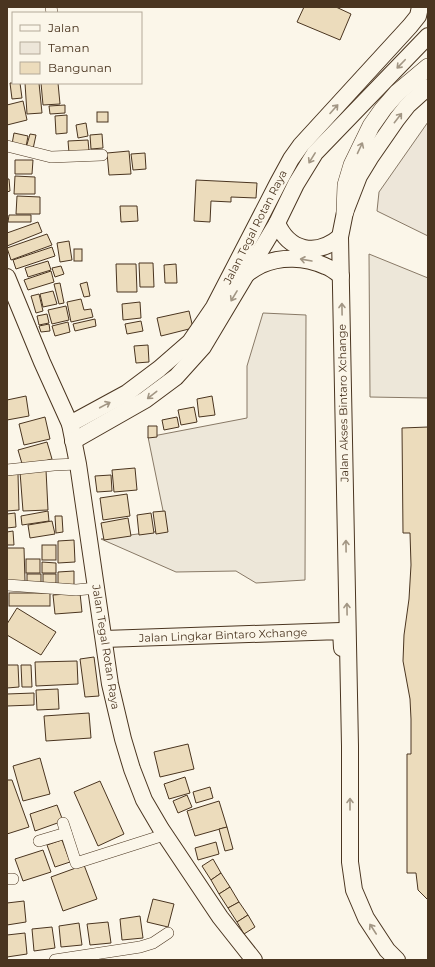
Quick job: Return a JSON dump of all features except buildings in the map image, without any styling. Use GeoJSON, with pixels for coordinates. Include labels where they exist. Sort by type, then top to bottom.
{"type":"FeatureCollection","features":[{"type":"Feature","properties":{"kind":"main road","name":"Jalan Tegal Rotan Raya"},"geometry":{"type":"LineString","coordinates":[[74,440],[145,400],[176,377],[203,347],[242,269],[256,223],[294,154],[422,13]]}},
{"type":"Feature","properties":{"kind":"main road","name":"Jalan Tegal Rotan Raya"},"geometry":{"type":"LineString","coordinates":[[70,424],[128,393],[190,342],[214,307],[277,223],[296,184],[315,152],[428,36]]}},
{"type":"Feature","properties":{"kind":"main road"},"geometry":{"type":"LineString","coordinates":[[345,212],[346,185],[352,165],[371,126],[397,92],[428,67]]}},
{"type":"Feature","properties":{"kind":"main road","name":"Jalan Akses Bintaro Xchange"},"geometry":{"type":"LineString","coordinates":[[397,960],[386,950],[366,918],[354,890],[350,862],[350,746],[340,237],[345,212],[359,176],[401,114],[408,105],[428,87]]}},
{"type":"Feature","properties":{"kind":"main road"},"geometry":{"type":"LineString","coordinates":[[277,223],[280,231],[286,238],[292,243],[308,249],[326,247],[340,237]]}},
{"type":"Feature","properties":{"kind":"main road"},"geometry":{"type":"LineString","coordinates":[[242,269],[272,261],[293,258],[309,260],[326,266],[341,276]]}},
{"type":"Feature","properties":{"kind":"main road","name":"Jalan Tegal Rotan Raya"},"geometry":{"type":"LineString","coordinates":[[7,277],[42,362],[70,424],[78,464],[110,684],[125,747],[132,769],[144,800],[164,835],[220,917],[254,960]]}},
{"type":"Feature","properties":{"kind":"main road","name":"Jalan Akses Bintaro Xchange"},"geometry":{"type":"LineString","coordinates":[[341,631],[344,735],[350,746]]}},
{"type":"Feature","properties":{"kind":"main road","name":"Jalan Lingkar Bintaro Xchange"},"geometry":{"type":"LineString","coordinates":[[104,639],[341,631]]}},
{"type":"Feature","properties":{"kind":"street"},"geometry":{"type":"LineString","coordinates":[[7,146],[51,157],[102,155]]}},
{"type":"Feature","properties":{"kind":"street"},"geometry":{"type":"LineString","coordinates":[[7,470],[78,464]]}},
{"type":"Feature","properties":{"kind":"street"},"geometry":{"type":"LineString","coordinates":[[7,585],[76,590],[96,588]]}},
{"type":"Feature","properties":{"kind":"street"},"geometry":{"type":"LineString","coordinates":[[39,841],[64,828],[76,863],[164,835]]}},
{"type":"Feature","properties":{"kind":"street"},"geometry":{"type":"LineString","coordinates":[[55,960],[111,956],[147,946],[168,933]]}},
{"type":"Feature","properties":{"kind":"green space"},"geometry":{"type":"Polygon","coordinates":[[[428,122],[428,236],[377,211],[379,192],[428,122]]]}},
{"type":"Feature","properties":{"kind":"shaded area"},"geometry":{"type":"Polygon","coordinates":[[[369,254],[428,278],[428,398],[370,397],[369,254]]]}},
{"type":"Feature","properties":{"kind":"shaded area"},"geometry":{"type":"Polygon","coordinates":[[[263,313],[306,315],[305,580],[256,583],[236,571],[176,572],[101,539],[167,530],[148,437],[247,418],[247,366],[263,313]]]}}]}
